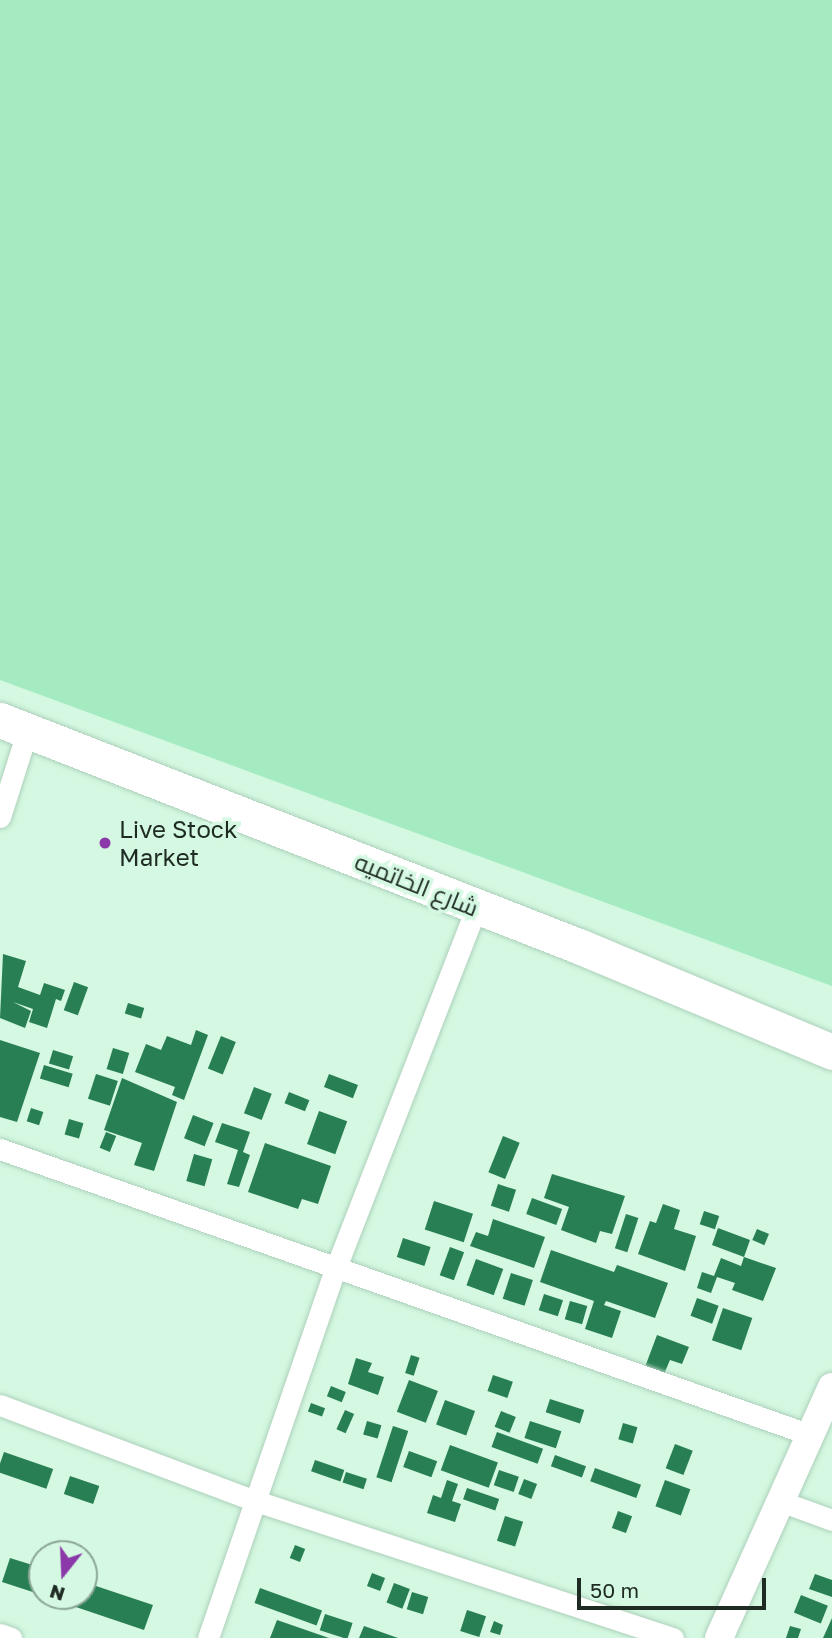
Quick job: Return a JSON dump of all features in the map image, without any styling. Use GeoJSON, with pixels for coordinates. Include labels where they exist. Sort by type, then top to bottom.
{"type":"FeatureCollection","features":[{"type":"Feature","properties":{"kind":"main road","name":"شارع الخاتميه"},"geometry":{"type":"LineString","coordinates":[[14,726],[216,802],[476,908],[581,947],[832,1052]]}},
{"type":"Feature","properties":{"kind":"street"},"geometry":{"type":"LineString","coordinates":[[0,817],[14,726]]}},
{"type":"Feature","properties":{"kind":"street"},"geometry":{"type":"LineString","coordinates":[[208,1638],[335,1270],[476,908]]}},
{"type":"Feature","properties":{"kind":"street"},"geometry":{"type":"LineString","coordinates":[[0,1149],[335,1270],[811,1435]]}},
{"type":"Feature","properties":{"kind":"street"},"geometry":{"type":"LineString","coordinates":[[719,1638],[832,1387]]}},
{"type":"Feature","properties":{"kind":"street"},"geometry":{"type":"LineString","coordinates":[[0,1405],[256,1500],[673,1638]]}},
{"type":"Feature","properties":{"kind":"street"},"geometry":{"type":"LineString","coordinates":[[780,1501],[832,1520]]}},
{"type":"Feature","properties":{"kind":"street"},"geometry":{"type":"LineString","coordinates":[[0,1634],[11,1638]]}},
{"type":"Feature","properties":{"kind":"green space"},"geometry":{"type":"Polygon","coordinates":[[[0,0],[832,0],[832,986],[0,680],[0,0]]]}},
{"type":"Feature","properties":{"kind":"building"},"geometry":{"type":"Polygon","coordinates":[[[3,954],[26,961],[18,987],[40,995],[44,983],[65,990],[61,1001],[56,999],[47,1028],[29,1022],[33,1009],[13,1002],[31,1011],[25,1028],[0,1018],[3,954]]]}},
{"type":"Feature","properties":{"kind":"building"},"geometry":{"type":"Polygon","coordinates":[[[74,982],[88,987],[78,1015],[64,1010],[74,982]]]}},
{"type":"Feature","properties":{"kind":"building"},"geometry":{"type":"Polygon","coordinates":[[[128,1003],[144,1008],[141,1018],[125,1014],[128,1003]]]}},
{"type":"Feature","properties":{"kind":"building"},"geometry":{"type":"Polygon","coordinates":[[[196,1030],[208,1035],[184,1100],[172,1095],[175,1087],[135,1072],[146,1044],[161,1050],[167,1036],[191,1045],[196,1030]]]}},
{"type":"Feature","properties":{"kind":"building"},"geometry":{"type":"Polygon","coordinates":[[[221,1036],[236,1042],[223,1074],[208,1068],[221,1036]]]}},
{"type":"Feature","properties":{"kind":"building"},"geometry":{"type":"Polygon","coordinates":[[[0,1040],[40,1053],[17,1122],[0,1117],[0,1040]]]}},
{"type":"Feature","properties":{"kind":"building"},"geometry":{"type":"Polygon","coordinates":[[[113,1048],[129,1053],[123,1074],[107,1069],[113,1048]]]}},
{"type":"Feature","properties":{"kind":"building"},"geometry":{"type":"Polygon","coordinates":[[[53,1050],[73,1056],[69,1070],[49,1063],[53,1050]]]}},
{"type":"Feature","properties":{"kind":"building"},"geometry":{"type":"Polygon","coordinates":[[[44,1065],[73,1074],[69,1087],[40,1078],[44,1065]]]}},
{"type":"Feature","properties":{"kind":"building"},"geometry":{"type":"Polygon","coordinates":[[[96,1074],[118,1081],[110,1106],[88,1099],[96,1074]]]}},
{"type":"Feature","properties":{"kind":"building"},"geometry":{"type":"Polygon","coordinates":[[[329,1074],[358,1085],[353,1098],[324,1087],[329,1074]]]}},
{"type":"Feature","properties":{"kind":"building"},"geometry":{"type":"Polygon","coordinates":[[[122,1078],[177,1102],[154,1171],[134,1165],[142,1143],[104,1130],[122,1078]]]}},
{"type":"Feature","properties":{"kind":"building"},"geometry":{"type":"Polygon","coordinates":[[[254,1087],[272,1094],[262,1120],[244,1113],[254,1087]]]}},
{"type":"Feature","properties":{"kind":"building"},"geometry":{"type":"Polygon","coordinates":[[[289,1092],[309,1100],[305,1111],[285,1103],[289,1092]]]}},
{"type":"Feature","properties":{"kind":"building"},"geometry":{"type":"Polygon","coordinates":[[[31,1108],[43,1112],[39,1125],[27,1121],[31,1108]]]}},
{"type":"Feature","properties":{"kind":"building"},"geometry":{"type":"Polygon","coordinates":[[[319,1111],[347,1121],[335,1154],[307,1144],[319,1111]]]}},
{"type":"Feature","properties":{"kind":"building"},"geometry":{"type":"Polygon","coordinates":[[[193,1115],[214,1123],[205,1146],[184,1138],[193,1115]]]}},
{"type":"Feature","properties":{"kind":"building"},"geometry":{"type":"Polygon","coordinates":[[[69,1119],[83,1123],[79,1139],[65,1134],[69,1119]]]}},
{"type":"Feature","properties":{"kind":"building"},"geometry":{"type":"Polygon","coordinates":[[[222,1123],[250,1132],[243,1152],[250,1155],[239,1187],[227,1184],[238,1150],[215,1142],[222,1123]]]}},
{"type":"Feature","properties":{"kind":"building"},"geometry":{"type":"Polygon","coordinates":[[[106,1132],[116,1136],[110,1152],[100,1148],[106,1132]]]}},
{"type":"Feature","properties":{"kind":"building"},"geometry":{"type":"Polygon","coordinates":[[[503,1136],[520,1143],[505,1179],[488,1172],[503,1136]]]}},
{"type":"Feature","properties":{"kind":"building"},"geometry":{"type":"Polygon","coordinates":[[[265,1143],[331,1166],[318,1204],[302,1199],[298,1209],[248,1192],[265,1143]]]}},
{"type":"Feature","properties":{"kind":"building"},"geometry":{"type":"Polygon","coordinates":[[[194,1154],[212,1159],[205,1186],[186,1181],[194,1154]]]}},
{"type":"Feature","properties":{"kind":"building"},"geometry":{"type":"Polygon","coordinates":[[[552,1174],[625,1196],[612,1234],[600,1231],[596,1243],[561,1230],[569,1207],[544,1198],[552,1174]]]}},
{"type":"Feature","properties":{"kind":"building"},"geometry":{"type":"Polygon","coordinates":[[[498,1184],[516,1190],[509,1212],[491,1206],[498,1184]]]}},
{"type":"Feature","properties":{"kind":"building"},"geometry":{"type":"Polygon","coordinates":[[[532,1198],[562,1209],[556,1225],[526,1214],[532,1198]]]}},
{"type":"Feature","properties":{"kind":"building"},"geometry":{"type":"Polygon","coordinates":[[[434,1201],[473,1214],[464,1242],[425,1230],[434,1201]]]}},
{"type":"Feature","properties":{"kind":"building"},"geometry":{"type":"Polygon","coordinates":[[[663,1204],[680,1210],[674,1229],[696,1236],[685,1271],[638,1254],[650,1221],[656,1223],[663,1204]]]}},
{"type":"Feature","properties":{"kind":"building"},"geometry":{"type":"Polygon","coordinates":[[[704,1211],[719,1216],[715,1229],[700,1224],[704,1211]]]}},
{"type":"Feature","properties":{"kind":"building"},"geometry":{"type":"Polygon","coordinates":[[[626,1214],[638,1218],[627,1252],[615,1248],[626,1214]]]}},
{"type":"Feature","properties":{"kind":"building"},"geometry":{"type":"Polygon","coordinates":[[[493,1219],[545,1237],[534,1268],[470,1246],[476,1232],[488,1236],[493,1219]]]}},
{"type":"Feature","properties":{"kind":"building"},"geometry":{"type":"Polygon","coordinates":[[[718,1228],[750,1240],[744,1257],[712,1245],[718,1228]]]}},
{"type":"Feature","properties":{"kind":"building"},"geometry":{"type":"Polygon","coordinates":[[[757,1229],[769,1234],[764,1245],[752,1240],[757,1229]]]}},
{"type":"Feature","properties":{"kind":"building"},"geometry":{"type":"Polygon","coordinates":[[[403,1238],[431,1247],[424,1266],[397,1257],[403,1238]]]}},
{"type":"Feature","properties":{"kind":"building"},"geometry":{"type":"Polygon","coordinates":[[[450,1247],[464,1252],[454,1280],[440,1275],[450,1247]]]}},
{"type":"Feature","properties":{"kind":"building"},"geometry":{"type":"Polygon","coordinates":[[[551,1250],[614,1272],[617,1265],[668,1283],[655,1318],[606,1301],[604,1305],[621,1311],[612,1338],[585,1329],[594,1301],[540,1282],[551,1250]]]}},
{"type":"Feature","properties":{"kind":"building"},"geometry":{"type":"Polygon","coordinates":[[[744,1257],[776,1268],[763,1301],[732,1290],[735,1283],[717,1277],[711,1293],[697,1288],[702,1272],[714,1276],[721,1258],[741,1266],[744,1257]]]}},
{"type":"Feature","properties":{"kind":"building"},"geometry":{"type":"Polygon","coordinates":[[[476,1259],[503,1269],[494,1295],[466,1285],[476,1259]]]}},
{"type":"Feature","properties":{"kind":"building"},"geometry":{"type":"Polygon","coordinates":[[[511,1273],[533,1280],[525,1306],[503,1299],[511,1273]]]}},
{"type":"Feature","properties":{"kind":"building"},"geometry":{"type":"Polygon","coordinates":[[[544,1294],[563,1300],[558,1316],[539,1310],[544,1294]]]}},
{"type":"Feature","properties":{"kind":"building"},"geometry":{"type":"Polygon","coordinates":[[[697,1298],[719,1306],[712,1324],[691,1316],[697,1298]]]}},
{"type":"Feature","properties":{"kind":"building"},"geometry":{"type":"Polygon","coordinates":[[[570,1301],[587,1306],[582,1324],[565,1319],[570,1301]]]}},
{"type":"Feature","properties":{"kind":"building"},"geometry":{"type":"Polygon","coordinates":[[[723,1308],[752,1318],[741,1350],[712,1340],[723,1308]]]}},
{"type":"Feature","properties":{"kind":"building"},"geometry":{"type":"Polygon","coordinates":[[[657,1335],[689,1347],[682,1364],[670,1360],[664,1374],[645,1367],[657,1335]]]}},
{"type":"Feature","properties":{"kind":"building"},"geometry":{"type":"Polygon","coordinates":[[[411,1355],[420,1358],[414,1376],[405,1373],[411,1355]]]}},
{"type":"Feature","properties":{"kind":"building"},"geometry":{"type":"Polygon","coordinates":[[[356,1358],[372,1363],[368,1372],[384,1377],[378,1395],[348,1384],[356,1358]]]}},
{"type":"Feature","properties":{"kind":"building"},"geometry":{"type":"Polygon","coordinates":[[[493,1375],[513,1382],[507,1398],[487,1391],[493,1375]]]}},
{"type":"Feature","properties":{"kind":"building"},"geometry":{"type":"Polygon","coordinates":[[[409,1380],[438,1391],[426,1423],[397,1412],[409,1380]]]}},
{"type":"Feature","properties":{"kind":"building"},"geometry":{"type":"Polygon","coordinates":[[[331,1386],[346,1392],[342,1402],[327,1396],[331,1386]]]}},
{"type":"Feature","properties":{"kind":"building"},"geometry":{"type":"Polygon","coordinates":[[[550,1399],[584,1410],[580,1423],[546,1412],[550,1399]]]}},
{"type":"Feature","properties":{"kind":"building"},"geometry":{"type":"Polygon","coordinates":[[[445,1400],[475,1411],[466,1435],[436,1424],[445,1400]]]}},
{"type":"Feature","properties":{"kind":"building"},"geometry":{"type":"Polygon","coordinates":[[[311,1403],[325,1408],[322,1417],[308,1411],[311,1403]]]}},
{"type":"Feature","properties":{"kind":"building"},"geometry":{"type":"Polygon","coordinates":[[[345,1410],[354,1414],[346,1433],[336,1429],[345,1410]]]}},
{"type":"Feature","properties":{"kind":"building"},"geometry":{"type":"Polygon","coordinates":[[[501,1411],[516,1417],[509,1433],[495,1427],[501,1411]]]}},
{"type":"Feature","properties":{"kind":"building"},"geometry":{"type":"Polygon","coordinates":[[[367,1421],[381,1425],[378,1439],[363,1434],[367,1421]]]}},
{"type":"Feature","properties":{"kind":"building"},"geometry":{"type":"Polygon","coordinates":[[[530,1421],[561,1431],[556,1448],[524,1438],[530,1421]]]}},
{"type":"Feature","properties":{"kind":"building"},"geometry":{"type":"Polygon","coordinates":[[[623,1423],[637,1427],[633,1443],[618,1439],[623,1423]]]}},
{"type":"Feature","properties":{"kind":"building"},"geometry":{"type":"Polygon","coordinates":[[[393,1426],[408,1431],[392,1482],[376,1477],[393,1426]]]}},
{"type":"Feature","properties":{"kind":"building"},"geometry":{"type":"Polygon","coordinates":[[[497,1432],[543,1449],[538,1464],[492,1447],[497,1432]]]}},
{"type":"Feature","properties":{"kind":"building"},"geometry":{"type":"Polygon","coordinates":[[[675,1444],[693,1451],[683,1475],[666,1468],[675,1444]]]}},
{"type":"Feature","properties":{"kind":"building"},"geometry":{"type":"Polygon","coordinates":[[[450,1445],[498,1462],[489,1488],[441,1470],[450,1445]]]}},
{"type":"Feature","properties":{"kind":"building"},"geometry":{"type":"Polygon","coordinates":[[[409,1451],[437,1461],[431,1477],[403,1467],[409,1451]]]}},
{"type":"Feature","properties":{"kind":"building"},"geometry":{"type":"Polygon","coordinates":[[[4,1452],[53,1469],[46,1489],[0,1473],[4,1452]]]}},
{"type":"Feature","properties":{"kind":"building"},"geometry":{"type":"Polygon","coordinates":[[[555,1455],[586,1466],[582,1478],[551,1466],[555,1455]]]}},
{"type":"Feature","properties":{"kind":"building"},"geometry":{"type":"Polygon","coordinates":[[[315,1460],[344,1470],[340,1481],[311,1471],[315,1460]]]}},
{"type":"Feature","properties":{"kind":"building"},"geometry":{"type":"Polygon","coordinates":[[[595,1468],[641,1485],[636,1498],[590,1481],[595,1468]]]}},
{"type":"Feature","properties":{"kind":"building"},"geometry":{"type":"Polygon","coordinates":[[[499,1470],[519,1477],[514,1492],[494,1485],[499,1470]]]}},
{"type":"Feature","properties":{"kind":"building"},"geometry":{"type":"Polygon","coordinates":[[[346,1472],[367,1479],[364,1489],[343,1482],[346,1472]]]}},
{"type":"Feature","properties":{"kind":"building"},"geometry":{"type":"Polygon","coordinates":[[[70,1476],[99,1486],[93,1504],[64,1494],[70,1476]]]}},
{"type":"Feature","properties":{"kind":"building"},"geometry":{"type":"Polygon","coordinates":[[[524,1479],[537,1484],[531,1499],[518,1494],[524,1479]]]}},
{"type":"Feature","properties":{"kind":"building"},"geometry":{"type":"Polygon","coordinates":[[[447,1480],[458,1484],[452,1501],[461,1504],[455,1522],[427,1513],[433,1495],[441,1498],[447,1480]]]}},
{"type":"Feature","properties":{"kind":"building"},"geometry":{"type":"Polygon","coordinates":[[[665,1480],[690,1489],[681,1516],[655,1506],[665,1480]]]}},
{"type":"Feature","properties":{"kind":"building"},"geometry":{"type":"Polygon","coordinates":[[[467,1488],[499,1499],[495,1510],[463,1499],[467,1488]]]}},
{"type":"Feature","properties":{"kind":"building"},"geometry":{"type":"Polygon","coordinates":[[[618,1511],[632,1516],[626,1533],[612,1528],[618,1511]]]}},
{"type":"Feature","properties":{"kind":"building"},"geometry":{"type":"Polygon","coordinates":[[[505,1516],[523,1522],[515,1547],[497,1541],[505,1516]]]}},
{"type":"Feature","properties":{"kind":"building"},"geometry":{"type":"Polygon","coordinates":[[[295,1545],[305,1549],[300,1562],[290,1558],[295,1545]]]}},
{"type":"Feature","properties":{"kind":"building"},"geometry":{"type":"Polygon","coordinates":[[[10,1558],[28,1564],[28,1590],[2,1582],[10,1558]]]}},
{"type":"Feature","properties":{"kind":"building"},"geometry":{"type":"Polygon","coordinates":[[[372,1573],[385,1578],[380,1591],[367,1586],[372,1573]]]}},
{"type":"Feature","properties":{"kind":"building"},"geometry":{"type":"Polygon","coordinates":[[[815,1574],[832,1580],[832,1597],[809,1589],[815,1574]]]}},
{"type":"Feature","properties":{"kind":"building"},"geometry":{"type":"Polygon","coordinates":[[[394,1583],[410,1589],[402,1609],[386,1603],[394,1583]]]}},
{"type":"Feature","properties":{"kind":"building"},"geometry":{"type":"Polygon","coordinates":[[[98,1587],[153,1605],[144,1630],[85,1610],[98,1610],[98,1587]]]}},
{"type":"Feature","properties":{"kind":"building"},"geometry":{"type":"Polygon","coordinates":[[[260,1588],[322,1611],[317,1626],[255,1603],[260,1588]]]}},
{"type":"Feature","properties":{"kind":"building"},"geometry":{"type":"Polygon","coordinates":[[[412,1592],[428,1597],[423,1614],[407,1609],[412,1592]]]}},
{"type":"Feature","properties":{"kind":"building"},"geometry":{"type":"Polygon","coordinates":[[[801,1595],[828,1606],[821,1623],[794,1613],[801,1595]]]}},
{"type":"Feature","properties":{"kind":"building"},"geometry":{"type":"Polygon","coordinates":[[[467,1610],[486,1616],[479,1637],[460,1631],[467,1610]]]}},
{"type":"Feature","properties":{"kind":"building"},"geometry":{"type":"Polygon","coordinates":[[[325,1614],[353,1623],[348,1638],[320,1630],[325,1614]]]}},
{"type":"Feature","properties":{"kind":"building"},"geometry":{"type":"Polygon","coordinates":[[[832,1618],[832,1638],[823,1638],[832,1618]]]}},
{"type":"Feature","properties":{"kind":"building"},"geometry":{"type":"Polygon","coordinates":[[[277,1620],[329,1638],[270,1638],[277,1620]]]}},
{"type":"Feature","properties":{"kind":"building"},"geometry":{"type":"Polygon","coordinates":[[[494,1621],[503,1625],[500,1635],[490,1632],[494,1621]]]}},
{"type":"Feature","properties":{"kind":"building"},"geometry":{"type":"Polygon","coordinates":[[[364,1626],[398,1638],[359,1638],[364,1626]]]}},
{"type":"Feature","properties":{"kind":"building"},"geometry":{"type":"Polygon","coordinates":[[[790,1626],[801,1629],[798,1638],[786,1638],[790,1626]]]}},
{"type":"Feature","properties":{"kind":"place","name":"Live Stock Market"},"geometry":{"type":"Point","coordinates":[105,843]}}]}
